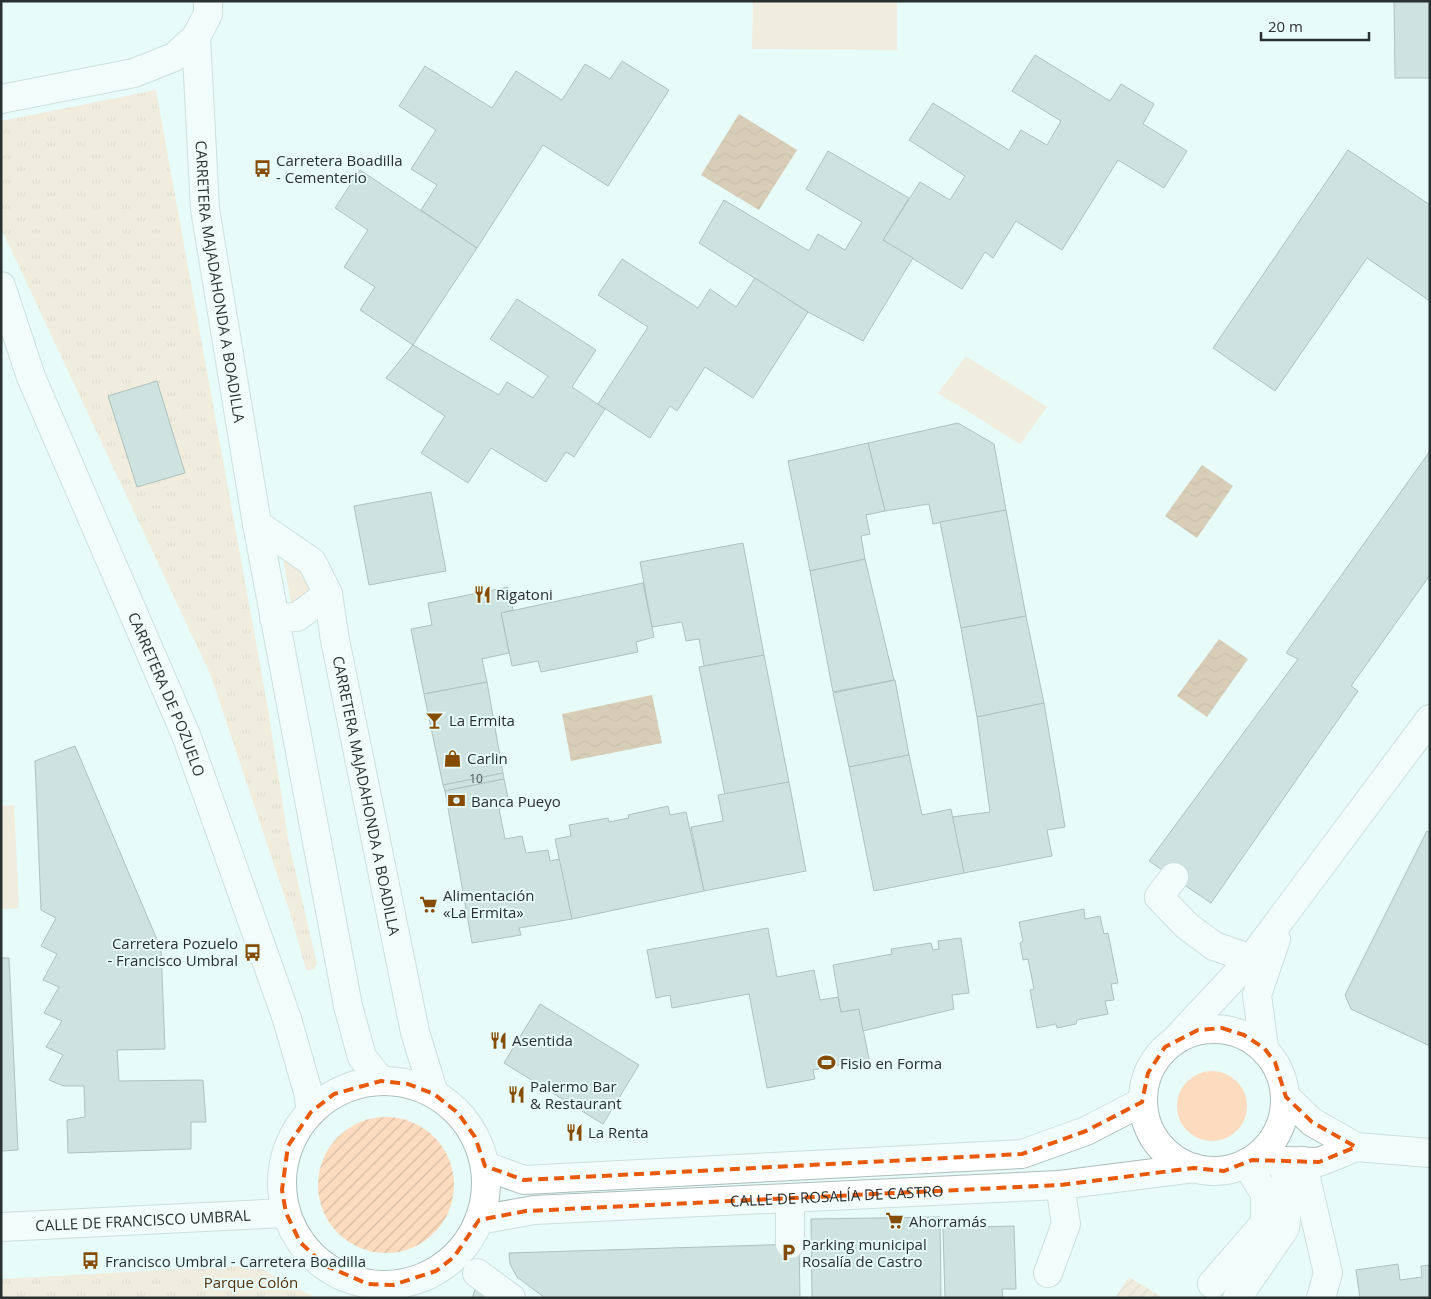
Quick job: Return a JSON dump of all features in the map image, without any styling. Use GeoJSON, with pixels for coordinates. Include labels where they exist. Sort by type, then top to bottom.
{"type":"FeatureCollection","features":[{"type":"Feature","properties":{"kind":"street"},"geometry":{"type":"LineString","coordinates":[[1,99],[134,73],[174,57],[210,13]]}},
{"type":"Feature","properties":{"kind":"street","name":"CARRETERA MAJADAHONDA A BOADILLA"},"geometry":{"type":"LineString","coordinates":[[210,13],[205,209],[257,524],[348,1006],[362,1057],[381,1081]]}},
{"type":"Feature","properties":{"kind":"street","name":"CARRETERA DE POZUELO"},"geometry":{"type":"LineString","coordinates":[[1,286],[31,378],[186,735],[286,1019],[308,1092],[311,1112]]}},
{"type":"Feature","properties":{"kind":"street","name":"CARRETERA MAJADAHONDA A BOADILLA"},"geometry":{"type":"LineString","coordinates":[[257,524],[312,562],[328,594],[334,640],[415,1032],[434,1094]]}},
{"type":"Feature","properties":{"kind":"street"},"geometry":{"type":"LineString","coordinates":[[274,618],[297,617],[328,594]]}},
{"type":"Feature","properties":{"kind":"street"},"geometry":{"type":"LineString","coordinates":[[1176,1038],[1198,1030],[1222,1028],[1244,1035],[1264,1048],[1279,1071],[1286,1097],[1281,1126],[1264,1151],[1249,1162],[1224,1171],[1194,1168],[1174,1158],[1157,1143],[1149,1131],[1142,1102],[1148,1073],[1164,1048],[1176,1038],[1251,960],[1430,719]]}},
{"type":"Feature","properties":{"kind":"street"},"geometry":{"type":"LineString","coordinates":[[1174,877],[1158,897],[1187,926],[1214,946],[1251,960]]}},
{"type":"Feature","properties":{"kind":"street"},"geometry":{"type":"LineString","coordinates":[[1264,1048],[1257,995],[1282,919]]}},
{"type":"Feature","properties":{"kind":"street"},"geometry":{"type":"LineString","coordinates":[[381,1081],[408,1084],[434,1094],[458,1113],[475,1137],[484,1166],[486,1193],[479,1220],[468,1240],[459,1251],[436,1271],[395,1291],[345,1277],[324,1265],[300,1242],[286,1213],[282,1190],[282,1167],[288,1146],[299,1125],[311,1112],[334,1094],[356,1085],[381,1081]]}},
{"type":"Feature","properties":{"kind":"street"},"geometry":{"type":"LineString","coordinates":[[1286,1097],[1312,1122],[1356,1147],[1430,1153]]}},
{"type":"Feature","properties":{"kind":"street"},"geometry":{"type":"LineString","coordinates":[[484,1166],[524,1180],[1022,1154],[1086,1131],[1142,1102]]}},
{"type":"Feature","properties":{"kind":"street"},"geometry":{"type":"LineString","coordinates":[[1249,1162],[1319,1162],[1356,1147]]}},
{"type":"Feature","properties":{"kind":"street"},"geometry":{"type":"LineString","coordinates":[[1237,1298],[1285,1228],[1293,1161]]}},
{"type":"Feature","properties":{"kind":"street"},"geometry":{"type":"LineString","coordinates":[[1293,1161],[1328,1273],[1321,1298]]}},
{"type":"Feature","properties":{"kind":"street"},"geometry":{"type":"LineString","coordinates":[[1212,1284],[1265,1223],[1265,1194],[1249,1162]]}},
{"type":"Feature","properties":{"kind":"street","name":"CALLE DE ROSALÍA DE CASTRO"},"geometry":{"type":"LineString","coordinates":[[479,1220],[534,1210],[1060,1185],[1194,1168]]}},
{"type":"Feature","properties":{"kind":"street"},"geometry":{"type":"LineString","coordinates":[[1048,1273],[1066,1224],[1060,1185]]}},
{"type":"Feature","properties":{"kind":"street"},"geometry":{"type":"LineString","coordinates":[[790,1198],[790,1244]]}},
{"type":"Feature","properties":{"kind":"street","name":"CALLE DE FRANCISCO UMBRAL"},"geometry":{"type":"LineString","coordinates":[[3,1223],[286,1213]]}},
{"type":"Feature","properties":{"kind":"street"},"geometry":{"type":"LineString","coordinates":[[477,1273],[511,1298]]}},
{"type":"Feature","properties":{"kind":"highlighted area"},"geometry":{"type":"Polygon","coordinates":[[[1222,1028],[1244,1035],[1264,1048],[1275,1062],[1286,1097],[1312,1122],[1356,1147],[1319,1162],[1252,1160],[1224,1171],[1194,1168],[1060,1185],[526,1211],[479,1220],[454,1257],[436,1271],[393,1285],[368,1284],[324,1265],[300,1242],[286,1213],[282,1190],[288,1146],[311,1112],[334,1094],[381,1081],[408,1084],[434,1094],[458,1113],[475,1137],[485,1166],[524,1180],[1022,1154],[1086,1131],[1142,1102],[1148,1073],[1165,1047],[1198,1030],[1222,1028]]]}},
{"type":"Feature","properties":{"kind":"green space"},"geometry":{"type":"Polygon","coordinates":[[[753,1],[897,1],[897,50],[752,49],[753,1]]]}},
{"type":"Feature","properties":{"kind":"green space"},"geometry":{"type":"Polygon","coordinates":[[[156,90],[268,709],[289,844],[317,964],[314,969],[306,970],[291,916],[211,676],[1,228],[1,121],[156,90]]]}},
{"type":"Feature","properties":{"kind":"green space"},"geometry":{"type":"Polygon","coordinates":[[[966,356],[1047,407],[1020,444],[938,393],[966,356]]]}},
{"type":"Feature","properties":{"kind":"green space"},"geometry":{"type":"Polygon","coordinates":[[[282,553],[311,579],[318,595],[292,609],[282,553]]]}},
{"type":"Feature","properties":{"kind":"green space"},"geometry":{"type":"Polygon","coordinates":[[[14,805],[19,908],[1,909],[1,806],[14,805]]]}},
{"type":"Feature","properties":{"kind":"green space"},"geometry":{"type":"Polygon","coordinates":[[[1212,1071],[1231,1077],[1241,1087],[1247,1106],[1241,1125],[1231,1135],[1212,1141],[1193,1135],[1183,1125],[1177,1106],[1183,1087],[1193,1077],[1212,1071]]]}},
{"type":"Feature","properties":{"kind":"green space"},"geometry":{"type":"Polygon","coordinates":[[[386,1117],[412,1123],[434,1137],[448,1159],[454,1185],[448,1211],[434,1233],[412,1247],[386,1253],[360,1247],[338,1233],[324,1211],[318,1185],[324,1159],[338,1137],[360,1123],[386,1117]]]}},
{"type":"Feature","properties":{"kind":"green space","name":"Parque Colón"},"geometry":{"type":"Polygon","coordinates":[[[254,1265],[316,1298],[1,1298],[1,1279],[254,1265]]]}},
{"type":"Feature","properties":{"kind":"green space"},"geometry":{"type":"Polygon","coordinates":[[[1129,1277],[1163,1298],[1115,1298],[1129,1277]]]}},
{"type":"Feature","properties":{"kind":"water"},"geometry":{"type":"Polygon","coordinates":[[[739,114],[797,150],[759,210],[701,175],[739,114]]]}},
{"type":"Feature","properties":{"kind":"water"},"geometry":{"type":"Polygon","coordinates":[[[1202,465],[1233,486],[1197,538],[1165,516],[1202,465]]]}},
{"type":"Feature","properties":{"kind":"water"},"geometry":{"type":"Polygon","coordinates":[[[1219,639],[1248,659],[1207,717],[1177,696],[1219,639]]]}},
{"type":"Feature","properties":{"kind":"water"},"geometry":{"type":"Polygon","coordinates":[[[652,695],[662,743],[571,761],[562,714],[652,695]]]}},
{"type":"Feature","properties":{"kind":"building"},"geometry":{"type":"Polygon","coordinates":[[[1394,1],[1430,1],[1430,78],[1395,78],[1394,1]]]}},
{"type":"Feature","properties":{"kind":"building"},"geometry":{"type":"Polygon","coordinates":[[[1035,55],[1110,101],[1121,84],[1154,104],[1143,124],[1187,151],[1164,188],[1118,160],[1062,250],[1016,221],[993,258],[985,252],[962,289],[883,240],[920,182],[950,200],[965,176],[909,140],[933,103],[1009,150],[1021,130],[1047,145],[1061,121],[1012,91],[1035,55]]]}},
{"type":"Feature","properties":{"kind":"building"},"geometry":{"type":"Polygon","coordinates":[[[622,61],[669,90],[608,186],[543,145],[477,248],[421,210],[437,185],[411,169],[436,130],[399,106],[425,66],[492,108],[516,71],[562,100],[585,64],[610,79],[622,61]]]}},
{"type":"Feature","properties":{"kind":"building"},"geometry":{"type":"Polygon","coordinates":[[[1348,150],[1430,205],[1430,301],[1367,258],[1275,391],[1213,348],[1348,150]]]}},
{"type":"Feature","properties":{"kind":"building"},"geometry":{"type":"Polygon","coordinates":[[[828,151],[909,198],[883,240],[913,258],[863,341],[808,312],[699,243],[724,200],[809,251],[818,234],[845,250],[862,222],[806,189],[828,151]]]}},
{"type":"Feature","properties":{"kind":"building"},"geometry":{"type":"Polygon","coordinates":[[[360,170],[477,248],[413,345],[360,310],[375,287],[344,267],[368,230],[335,208],[360,170]]]}},
{"type":"Feature","properties":{"kind":"building"},"geometry":{"type":"Polygon","coordinates":[[[622,259],[698,308],[710,289],[736,307],[755,278],[808,312],[753,398],[705,367],[677,411],[670,406],[650,438],[598,404],[648,327],[598,295],[622,259]]]}},
{"type":"Feature","properties":{"kind":"building"},"geometry":{"type":"Polygon","coordinates":[[[517,299],[596,350],[572,387],[605,409],[574,457],[566,452],[546,482],[491,448],[468,483],[421,453],[445,416],[386,378],[413,345],[499,395],[507,382],[533,398],[548,376],[490,339],[517,299]]]}},
{"type":"Feature","properties":{"kind":"building"},"geometry":{"type":"Polygon","coordinates":[[[157,381],[185,473],[137,487],[108,396],[157,381]]]}},
{"type":"Feature","properties":{"kind":"building"},"geometry":{"type":"Polygon","coordinates":[[[958,423],[994,444],[1006,510],[933,524],[929,504],[885,511],[868,443],[958,423]]]}},
{"type":"Feature","properties":{"kind":"building"},"geometry":{"type":"Polygon","coordinates":[[[868,443],[885,511],[866,515],[870,534],[861,536],[865,559],[810,571],[788,461],[868,443]]]}},
{"type":"Feature","properties":{"kind":"building"},"geometry":{"type":"Polygon","coordinates":[[[1430,451],[1430,575],[1351,686],[1358,691],[1211,903],[1149,861],[1298,659],[1286,653],[1430,451]]]}},
{"type":"Feature","properties":{"kind":"building"},"geometry":{"type":"Polygon","coordinates":[[[431,492],[446,571],[369,585],[354,506],[431,492]]]}},
{"type":"Feature","properties":{"kind":"building"},"geometry":{"type":"Polygon","coordinates":[[[1006,510],[1026,616],[961,628],[940,522],[1006,510]]]}},
{"type":"Feature","properties":{"kind":"building"},"geometry":{"type":"Polygon","coordinates":[[[743,543],[764,655],[704,666],[699,639],[686,641],[682,622],[652,627],[640,562],[743,543]]]}},
{"type":"Feature","properties":{"kind":"building"},"geometry":{"type":"Polygon","coordinates":[[[865,559],[894,680],[833,692],[810,571],[865,559]]]}},
{"type":"Feature","properties":{"kind":"building"},"geometry":{"type":"Polygon","coordinates":[[[643,583],[654,637],[636,642],[638,652],[541,672],[538,661],[512,666],[501,613],[643,583]]]}},
{"type":"Feature","properties":{"kind":"building"},"geometry":{"type":"Polygon","coordinates":[[[508,587],[513,610],[501,613],[509,653],[482,659],[487,682],[424,694],[411,629],[432,625],[428,603],[508,587]]]}},
{"type":"Feature","properties":{"kind":"building"},"geometry":{"type":"Polygon","coordinates":[[[1026,616],[1044,703],[977,717],[961,628],[1026,616]]]}},
{"type":"Feature","properties":{"kind":"building"},"geometry":{"type":"Polygon","coordinates":[[[764,655],[789,782],[725,795],[699,667],[764,655]]]}},
{"type":"Feature","properties":{"kind":"building"},"geometry":{"type":"Polygon","coordinates":[[[895,680],[909,755],[849,767],[833,693],[895,680]]]}},
{"type":"Feature","properties":{"kind":"building"},"geometry":{"type":"Polygon","coordinates":[[[487,682],[503,773],[443,785],[424,694],[487,682]]]}},
{"type":"Feature","properties":{"kind":"building"},"geometry":{"type":"Polygon","coordinates":[[[1044,703],[1065,827],[1047,830],[1052,856],[964,873],[952,817],[990,812],[977,717],[1044,703]]]}},
{"type":"Feature","properties":{"kind":"building"},"geometry":{"type":"Polygon","coordinates":[[[75,746],[161,949],[165,1049],[117,1050],[119,1081],[203,1080],[206,1122],[191,1122],[191,1149],[68,1153],[67,1120],[85,1117],[84,1086],[64,1086],[49,1080],[63,1055],[46,1047],[62,1021],[44,1013],[59,987],[43,980],[57,954],[41,946],[56,918],[41,910],[35,761],[75,746]]]}},
{"type":"Feature","properties":{"kind":"building"},"geometry":{"type":"Polygon","coordinates":[[[909,755],[922,815],[951,809],[964,873],[874,891],[849,767],[909,755]]]}},
{"type":"Feature","properties":{"kind":"building"},"geometry":{"type":"Polygon","coordinates":[[[503,773],[504,779],[445,791],[443,785],[503,773]]]}},
{"type":"Feature","properties":{"kind":"building"},"geometry":{"type":"Polygon","coordinates":[[[504,779],[510,807],[499,809],[505,839],[522,836],[526,853],[548,850],[550,861],[560,859],[572,919],[519,928],[521,935],[472,943],[445,791],[504,779]]]}},
{"type":"Feature","properties":{"kind":"building"},"geometry":{"type":"Polygon","coordinates":[[[789,782],[806,871],[704,891],[691,827],[723,821],[718,795],[789,782]]]}},
{"type":"Feature","properties":{"kind":"building"},"geometry":{"type":"Polygon","coordinates":[[[668,806],[670,815],[686,812],[704,891],[572,919],[555,839],[571,836],[569,825],[608,818],[609,822],[629,818],[628,815],[668,806]]]}},
{"type":"Feature","properties":{"kind":"building"},"geometry":{"type":"Polygon","coordinates":[[[1427,831],[1430,833],[1430,1046],[1351,1009],[1345,995],[1427,831]]]}},
{"type":"Feature","properties":{"kind":"building"},"geometry":{"type":"Polygon","coordinates":[[[1084,909],[1085,919],[1100,916],[1104,934],[1108,933],[1118,983],[1111,984],[1114,1000],[1105,1001],[1108,1014],[1077,1020],[1076,1024],[1057,1028],[1056,1024],[1037,1028],[1030,990],[1034,989],[1028,959],[1023,960],[1020,943],[1023,941],[1019,922],[1084,909]]]}},
{"type":"Feature","properties":{"kind":"building"},"geometry":{"type":"Polygon","coordinates":[[[768,928],[777,977],[814,970],[820,1000],[838,997],[841,1012],[859,1009],[869,1059],[813,1070],[815,1079],[767,1088],[749,994],[672,1008],[670,995],[656,998],[647,950],[768,928]]]}},
{"type":"Feature","properties":{"kind":"building"},"geometry":{"type":"Polygon","coordinates":[[[961,938],[969,993],[952,995],[954,1009],[863,1031],[859,1009],[841,1012],[833,965],[892,954],[891,949],[931,943],[933,950],[939,949],[938,941],[961,938]]]}},
{"type":"Feature","properties":{"kind":"building"},"geometry":{"type":"Polygon","coordinates":[[[1,958],[9,958],[18,1150],[1,1151],[1,958]]]}},
{"type":"Feature","properties":{"kind":"building"},"geometry":{"type":"Polygon","coordinates":[[[540,1004],[639,1065],[603,1124],[504,1063],[540,1004]]]}},
{"type":"Feature","properties":{"kind":"building"},"geometry":{"type":"Polygon","coordinates":[[[940,1217],[941,1298],[812,1298],[811,1219],[940,1217]]]}},
{"type":"Feature","properties":{"kind":"building"},"geometry":{"type":"Polygon","coordinates":[[[1014,1226],[1016,1289],[1002,1289],[1003,1298],[945,1298],[943,1228],[1014,1226]]]}},
{"type":"Feature","properties":{"kind":"building"},"geometry":{"type":"Polygon","coordinates":[[[799,1244],[800,1298],[545,1298],[517,1277],[510,1264],[509,1253],[799,1244]]]}},
{"type":"Feature","properties":{"kind":"building"},"geometry":{"type":"Polygon","coordinates":[[[1398,1264],[1400,1280],[1422,1277],[1421,1266],[1430,1265],[1430,1298],[1360,1298],[1356,1270],[1398,1264]]]}},
{"type":"Feature","properties":{"kind":"building"},"geometry":{"type":"Polygon","coordinates":[[[482,1287],[503,1298],[472,1298],[475,1290],[482,1287]]]}},
{"type":"Feature","properties":{"kind":"place","name":"Carretera Boadilla - Cementerio"},"geometry":{"type":"Point","coordinates":[262,169]}},
{"type":"Feature","properties":{"kind":"place","name":"Rigatoni"},"geometry":{"type":"Point","coordinates":[482,594]}},
{"type":"Feature","properties":{"kind":"place","name":"La Ermita"},"geometry":{"type":"Point","coordinates":[435,720]}},
{"type":"Feature","properties":{"kind":"place","name":"Carlin"},"geometry":{"type":"Point","coordinates":[453,758]}},
{"type":"Feature","properties":{"kind":"place","name":"Banca Pueyo"},"geometry":{"type":"Point","coordinates":[457,801]}},
{"type":"Feature","properties":{"kind":"place","name":"Alimentación «La Ermita»"},"geometry":{"type":"Point","coordinates":[429,904]}},
{"type":"Feature","properties":{"kind":"place","name":"Carretera Pozuelo - Francisco Umbral"},"geometry":{"type":"Point","coordinates":[252,952]}},
{"type":"Feature","properties":{"kind":"place","name":"Asentida"},"geometry":{"type":"Point","coordinates":[498,1040]}},
{"type":"Feature","properties":{"kind":"place","name":"Fisio en Forma"},"geometry":{"type":"Point","coordinates":[826,1063]}},
{"type":"Feature","properties":{"kind":"place","name":"Palermo Bar & Restaurant"},"geometry":{"type":"Point","coordinates":[516,1095]}},
{"type":"Feature","properties":{"kind":"place","name":"La Renta"},"geometry":{"type":"Point","coordinates":[574,1132]}},
{"type":"Feature","properties":{"kind":"place","name":"Ahorramás"},"geometry":{"type":"Point","coordinates":[895,1221]}},
{"type":"Feature","properties":{"kind":"place","name":"Parking municipal Rosalía de Castro"},"geometry":{"type":"Point","coordinates":[788,1253]}},
{"type":"Feature","properties":{"kind":"place","name":"Francisco Umbral - Carretera Boadilla"},"geometry":{"type":"Point","coordinates":[91,1261]}}]}
